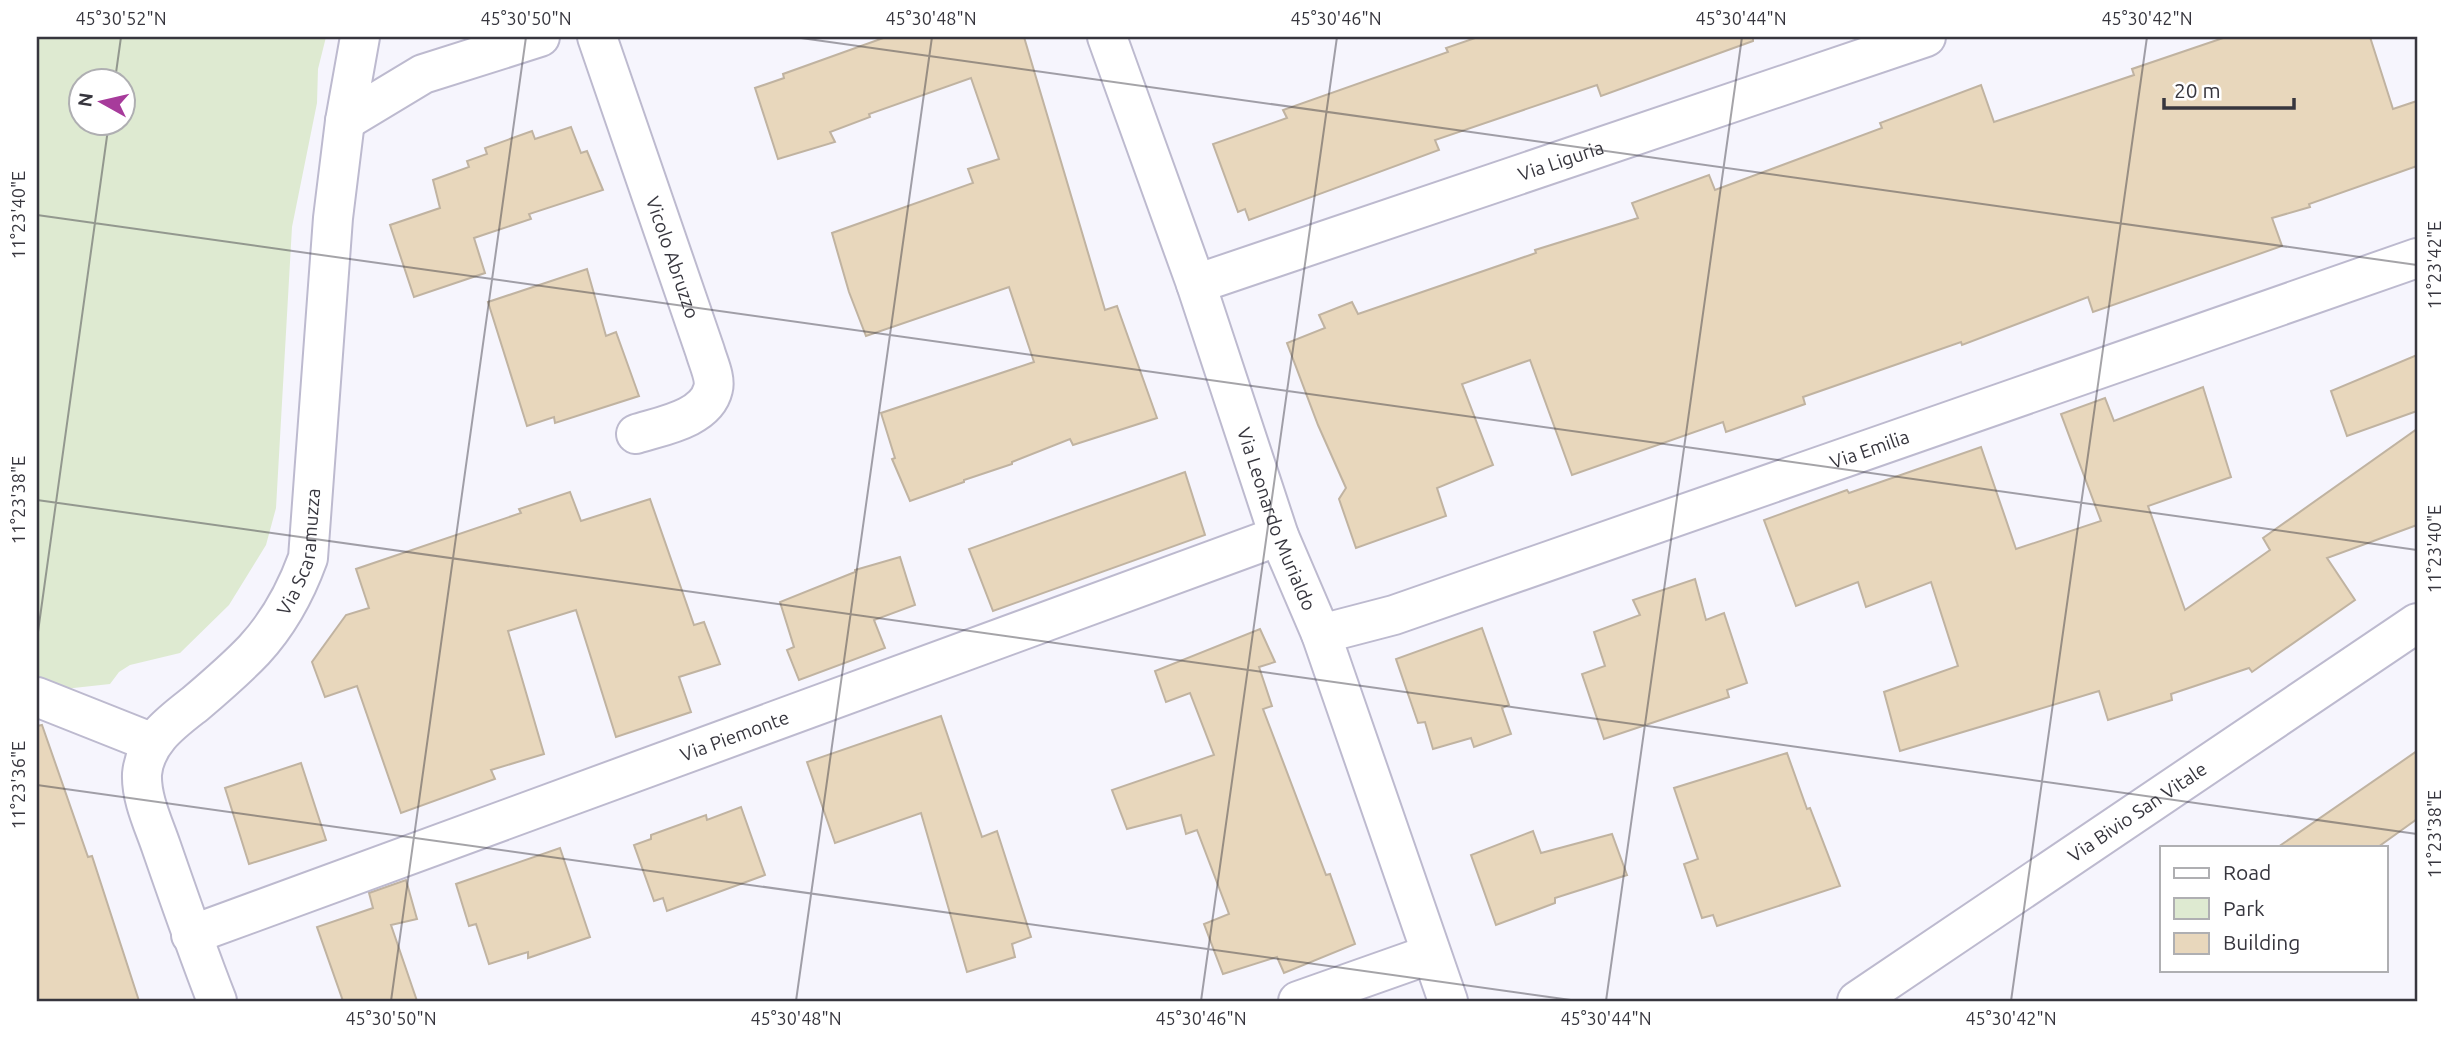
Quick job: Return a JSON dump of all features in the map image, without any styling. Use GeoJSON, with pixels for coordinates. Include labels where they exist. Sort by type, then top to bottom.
{"type":"FeatureCollection","features":[{"type":"Feature","properties":{"kind":"street","name":"Via Scaramuzza"},"geometry":{"type":"LineString","coordinates":[[217,1001],[191,935],[145,800],[142,772],[153,743],[167,724],[196,703],[255,649],[299,584],[308,558],[332,218],[360,37]]}},
{"type":"Feature","properties":{"kind":"street","name":"Vicolo Abruzzo"},"geometry":{"type":"LineString","coordinates":[[597,37],[705,351],[714,386],[709,399],[696,413],[636,434]]}},
{"type":"Feature","properties":{"kind":"street","name":"Via Leonardo Murialdo"},"geometry":{"type":"LineString","coordinates":[[1107,37],[1196,284],[1279,536],[1321,634],[1448,1001]]}},
{"type":"Feature","properties":{"kind":"street","name":"Via Liguria"},"geometry":{"type":"LineString","coordinates":[[1196,284],[1926,37]]}},
{"type":"Feature","properties":{"kind":"street"},"geometry":{"type":"LineString","coordinates":[[345,121],[423,74],[523,40]]}},
{"type":"Feature","properties":{"kind":"street","name":"Via Emilia"},"geometry":{"type":"LineString","coordinates":[[1321,634],[1395,615],[2417,258]]}},
{"type":"Feature","properties":{"kind":"street","name":"Via Piemonte"},"geometry":{"type":"LineString","coordinates":[[191,935],[1279,536]]}},
{"type":"Feature","properties":{"kind":"street","name":"Via Bivio San Vitale"},"geometry":{"type":"LineString","coordinates":[[1857,1001],[2417,623]]}},
{"type":"Feature","properties":{"kind":"street"},"geometry":{"type":"LineString","coordinates":[[37,697],[153,743]]}},
{"type":"Feature","properties":{"kind":"street"},"geometry":{"type":"LineString","coordinates":[[1298,1001],[1432,954]]}},
{"type":"Feature","properties":{"kind":"green space"},"geometry":{"type":"Polygon","coordinates":[[[37,37],[326,37],[318,69],[317,103],[292,227],[276,508],[266,545],[229,605],[180,653],[130,665],[119,672],[110,684],[37,692],[37,37]]]}},
{"type":"Feature","properties":{"kind":"building"},"geometry":{"type":"Polygon","coordinates":[[[886,37],[1024,37],[1105,310],[1117,306],[1157,418],[1073,445],[1070,439],[1012,464],[910,501],[892,459],[895,458],[881,413],[1034,362],[1009,287],[866,336],[849,292],[832,233],[973,183],[968,169],[999,159],[971,78],[869,114],[870,117],[830,132],[835,142],[778,159],[755,88],[784,78],[783,74],[886,37]]]}},
{"type":"Feature","properties":{"kind":"building"},"geometry":{"type":"Polygon","coordinates":[[[1478,37],[1753,37],[1753,41],[1601,96],[1597,85],[1435,140],[1439,150],[1249,220],[1245,209],[1238,212],[1213,144],[1287,118],[1283,110],[1448,52],[1446,48],[1478,37]]]}},
{"type":"Feature","properties":{"kind":"building"},"geometry":{"type":"Polygon","coordinates":[[[2226,37],[2370,37],[2393,109],[2417,101],[2417,166],[2309,204],[2310,207],[2272,218],[2282,246],[2093,312],[2088,297],[1962,345],[1961,342],[1803,397],[1805,404],[1726,432],[1723,422],[1572,475],[1530,360],[1462,384],[1493,465],[1437,488],[1446,516],[1356,548],[1339,499],[1346,488],[1318,425],[1287,343],[1325,328],[1319,315],[1352,302],[1358,314],[1536,253],[1535,250],[1638,218],[1632,203],[1709,175],[1715,190],[1882,128],[1880,123],[1981,85],[1994,122],[2134,75],[2132,69],[2226,37]]]}},
{"type":"Feature","properties":{"kind":"building"},"geometry":{"type":"Polygon","coordinates":[[[571,127],[581,153],[587,151],[603,190],[529,214],[531,219],[474,238],[485,273],[414,297],[390,225],[440,208],[433,180],[469,167],[467,161],[487,154],[485,148],[532,131],[535,139],[571,127]]]}},
{"type":"Feature","properties":{"kind":"building"},"geometry":{"type":"Polygon","coordinates":[[[587,269],[606,336],[616,332],[639,396],[555,423],[554,417],[527,426],[488,302],[587,269]]]}},
{"type":"Feature","properties":{"kind":"building"},"geometry":{"type":"Polygon","coordinates":[[[2417,355],[2417,411],[2347,436],[2331,391],[2417,355]]]}},
{"type":"Feature","properties":{"kind":"building"},"geometry":{"type":"Polygon","coordinates":[[[2203,387],[2231,477],[2148,506],[2185,610],[2270,550],[2263,538],[2417,429],[2417,525],[2327,558],[2355,600],[2252,672],[2249,668],[2171,694],[2172,700],[2108,720],[2099,691],[1900,751],[1884,692],[1958,666],[1931,582],[1866,607],[1858,582],[1796,606],[1764,520],[1981,447],[2016,549],[2101,521],[2061,414],[2105,398],[2114,421],[2203,387]]]}},
{"type":"Feature","properties":{"kind":"building"},"geometry":{"type":"Polygon","coordinates":[[[1185,472],[1205,535],[993,611],[969,549],[1185,472]]]}},
{"type":"Feature","properties":{"kind":"building"},"geometry":{"type":"Polygon","coordinates":[[[570,492],[581,521],[650,499],[694,625],[704,622],[720,664],[679,677],[691,712],[616,737],[576,610],[508,631],[544,754],[491,770],[495,779],[401,813],[357,686],[325,697],[312,662],[346,615],[369,608],[356,569],[521,513],[519,509],[570,492]]]}},
{"type":"Feature","properties":{"kind":"building"},"geometry":{"type":"Polygon","coordinates":[[[900,557],[915,605],[874,620],[885,648],[799,680],[787,650],[794,647],[780,602],[855,570],[900,557]]]}},
{"type":"Feature","properties":{"kind":"building"},"geometry":{"type":"Polygon","coordinates":[[[1695,579],[1706,620],[1724,613],[1747,683],[1727,690],[1729,697],[1604,739],[1582,674],[1605,666],[1594,632],[1640,615],[1633,600],[1695,579]]]}},
{"type":"Feature","properties":{"kind":"building"},"geometry":{"type":"Polygon","coordinates":[[[1482,628],[1509,705],[1502,708],[1511,734],[1474,747],[1471,738],[1433,749],[1425,722],[1418,723],[1396,659],[1482,628]]]}},
{"type":"Feature","properties":{"kind":"building"},"geometry":{"type":"Polygon","coordinates":[[[1260,629],[1275,662],[1259,667],[1272,706],[1263,709],[1326,875],[1330,874],[1355,944],[1284,973],[1277,957],[1223,974],[1204,924],[1229,914],[1197,830],[1186,834],[1181,815],[1127,829],[1112,790],[1214,755],[1190,693],[1166,702],[1155,671],[1260,629]]]}},
{"type":"Feature","properties":{"kind":"building"},"geometry":{"type":"Polygon","coordinates":[[[941,716],[982,837],[997,831],[1031,937],[1012,944],[1015,957],[967,972],[921,813],[835,843],[807,762],[941,716]]]}},
{"type":"Feature","properties":{"kind":"building"},"geometry":{"type":"Polygon","coordinates":[[[42,725],[88,857],[92,856],[139,1001],[37,1001],[37,726],[42,725]]]}},
{"type":"Feature","properties":{"kind":"building"},"geometry":{"type":"Polygon","coordinates":[[[2417,751],[2417,819],[2379,846],[2279,846],[2417,751]]]}},
{"type":"Feature","properties":{"kind":"building"},"geometry":{"type":"Polygon","coordinates":[[[1787,753],[1807,809],[1810,808],[1840,886],[1717,926],[1713,915],[1702,918],[1684,864],[1698,859],[1674,788],[1787,753]]]}},
{"type":"Feature","properties":{"kind":"building"},"geometry":{"type":"Polygon","coordinates":[[[301,763],[326,840],[249,864],[225,788],[301,763]]]}},
{"type":"Feature","properties":{"kind":"building"},"geometry":{"type":"Polygon","coordinates":[[[741,807],[765,875],[667,911],[663,898],[654,901],[634,845],[651,839],[651,835],[706,815],[707,820],[741,807]]]}},
{"type":"Feature","properties":{"kind":"building"},"geometry":{"type":"Polygon","coordinates":[[[1533,831],[1541,853],[1612,834],[1627,875],[1555,898],[1555,903],[1496,925],[1471,855],[1533,831]]]}},
{"type":"Feature","properties":{"kind":"building"},"geometry":{"type":"Polygon","coordinates":[[[560,848],[590,937],[528,958],[528,952],[489,964],[476,924],[469,926],[456,884],[560,848]]]}},
{"type":"Feature","properties":{"kind":"building"},"geometry":{"type":"Polygon","coordinates":[[[406,880],[417,919],[391,925],[417,1001],[343,1001],[317,927],[373,908],[369,893],[406,880]]]}}]}
